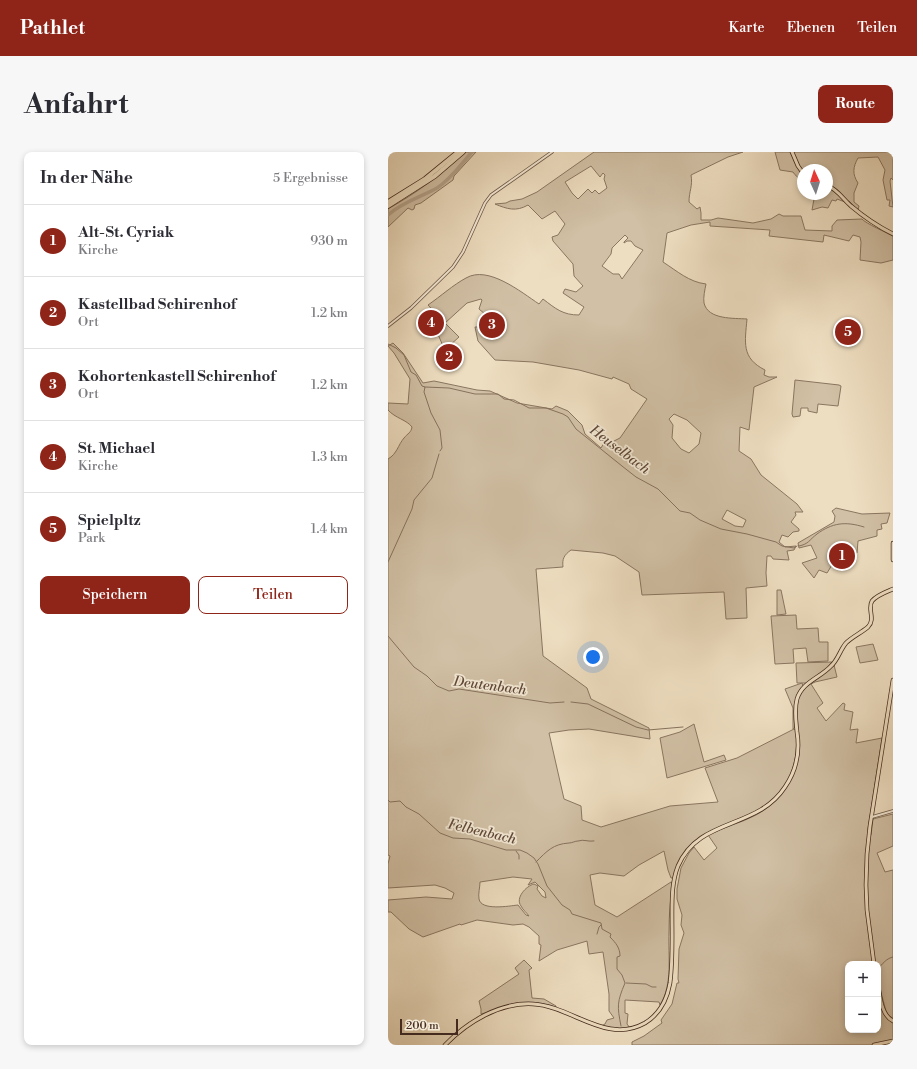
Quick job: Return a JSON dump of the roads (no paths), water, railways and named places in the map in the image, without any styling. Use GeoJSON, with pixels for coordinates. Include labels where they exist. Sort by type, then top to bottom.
{"type":"FeatureCollection","features":[{"type":"Feature","properties":{"kind":"highway"},"geometry":{"type":"LineString","coordinates":[[388,202],[425,179],[458,152]]}},
{"type":"Feature","properties":{"kind":"highway"},"geometry":{"type":"LineString","coordinates":[[388,206],[427,182],[463,152]]}},
{"type":"Feature","properties":{"kind":"main road"},"geometry":{"type":"LineString","coordinates":[[792,152],[797,164]]}},
{"type":"Feature","properties":{"kind":"main road"},"geometry":{"type":"LineString","coordinates":[[833,188],[839,192],[848,204],[870,221],[893,234]]}},
{"type":"Feature","properties":{"kind":"main road"},"geometry":{"type":"LineString","coordinates":[[893,542],[893,560]]}},
{"type":"Feature","properties":{"kind":"main road"},"geometry":{"type":"LineString","coordinates":[[445,1045],[460,1031],[477,1019],[499,1009],[516,1005],[532,1004],[550,1007],[592,1025],[611,1030],[625,1030],[637,1027],[655,1016],[663,1004],[670,983],[673,891],[679,865],[688,850],[704,835],[754,814],[765,808],[778,796],[789,781],[797,760],[798,744],[795,710],[798,695],[805,686],[824,673],[834,663],[846,643],[870,624],[872,617],[870,607],[872,601],[876,597],[893,589]]}},
{"type":"Feature","properties":{"kind":"main road"},"geometry":{"type":"LineString","coordinates":[[874,961],[866,885],[868,849],[870,826],[893,680]]}},
{"type":"Feature","properties":{"kind":"main road"},"geometry":{"type":"LineString","coordinates":[[881,997],[884,1010],[888,1017],[893,1021]]}},
{"type":"Feature","properties":{"kind":"main road"},"geometry":{"type":"LineString","coordinates":[[874,1045],[893,1041]]}},
{"type":"Feature","properties":{"kind":"street"},"geometry":{"type":"LineString","coordinates":[[388,326],[411,308],[453,267],[465,248],[485,203],[491,195],[552,152]]}},
{"type":"Feature","properties":{"kind":"street"},"geometry":{"type":"LineString","coordinates":[[872,817],[893,811]]}},
{"type":"Feature","properties":{"kind":"waterway"},"geometry":{"type":"LineString","coordinates":[[388,215],[393,210],[437,188],[451,176],[472,152]]}},
{"type":"Feature","properties":{"kind":"waterway","name":"Deutenbach"},"geometry":{"type":"LineString","coordinates":[[388,344],[396,348],[404,355],[411,372],[416,375],[422,386],[425,387],[424,392],[431,413],[440,430],[442,448],[440,451]]}},
{"type":"Feature","properties":{"kind":"waterway","name":"Heuselbach"},"geometry":{"type":"LineString","coordinates":[[425,387],[449,388],[475,394],[498,394],[504,399],[514,400],[529,408],[546,408],[563,414],[568,417],[576,429],[636,477],[658,489],[680,511],[690,513],[700,520],[721,529],[776,542],[782,546],[794,548],[797,546]]}},
{"type":"Feature","properties":{"kind":"waterway","name":"Deutenbach"},"geometry":{"type":"LineString","coordinates":[[388,562],[412,509],[414,500],[432,478],[439,454]]}},
{"type":"Feature","properties":{"kind":"waterway","name":"Heuselbach"},"geometry":{"type":"LineString","coordinates":[[799,546],[807,543],[817,534],[833,525],[851,524],[864,527]]}},
{"type":"Feature","properties":{"kind":"waterway","name":"Deutenbach"},"geometry":{"type":"LineString","coordinates":[[388,636],[414,667],[427,676],[437,686],[449,691],[459,689],[550,703],[564,702]]}},
{"type":"Feature","properties":{"kind":"waterway","name":"Deutenbach"},"geometry":{"type":"LineString","coordinates":[[571,702],[588,704],[636,727],[648,730],[683,727]]}},
{"type":"Feature","properties":{"kind":"waterway","name":"Felbenbach"},"geometry":{"type":"LineString","coordinates":[[388,800],[390,802],[400,801],[406,807],[419,814],[440,833],[453,838],[470,839],[506,850],[520,850],[534,858],[547,886],[562,905],[570,910],[572,914],[601,923],[602,929],[611,934],[610,937],[619,950],[620,956],[617,957],[617,969],[622,975],[625,983],[618,1004],[621,1026]]}},
{"type":"Feature","properties":{"kind":"waterway"},"geometry":{"type":"LineString","coordinates":[[536,862],[547,851],[559,845],[580,840],[594,841]]}},
{"type":"Feature","properties":{"kind":"waterway"},"geometry":{"type":"LineString","coordinates":[[516,851],[519,855],[519,859]]}},
{"type":"Feature","properties":{"kind":"waterway","name":"Felbenbach"},"geometry":{"type":"LineString","coordinates":[[597,934],[601,925]]}},
{"type":"Feature","properties":{"kind":"waterway"},"geometry":{"type":"LineString","coordinates":[[881,965],[893,957]]}},
{"type":"Feature","properties":{"kind":"waterway"},"geometry":{"type":"LineString","coordinates":[[626,983],[646,984],[656,987]]}},
{"type":"Feature","properties":{"kind":"place","name":"St. Michael"},"geometry":{"type":"Point","coordinates":[431,323]}},
{"type":"Feature","properties":{"kind":"place","name":"Kohortenkastell Schirenhof"},"geometry":{"type":"Point","coordinates":[492,325]}},
{"type":"Feature","properties":{"kind":"place","name":"Spielpltz"},"geometry":{"type":"Point","coordinates":[848,332]}},
{"type":"Feature","properties":{"kind":"place","name":"Kastellbad Schirenhof"},"geometry":{"type":"Point","coordinates":[449,357]}},
{"type":"Feature","properties":{"kind":"place","name":"Alt-St. Cyriak"},"geometry":{"type":"Point","coordinates":[842,556]}}]}
